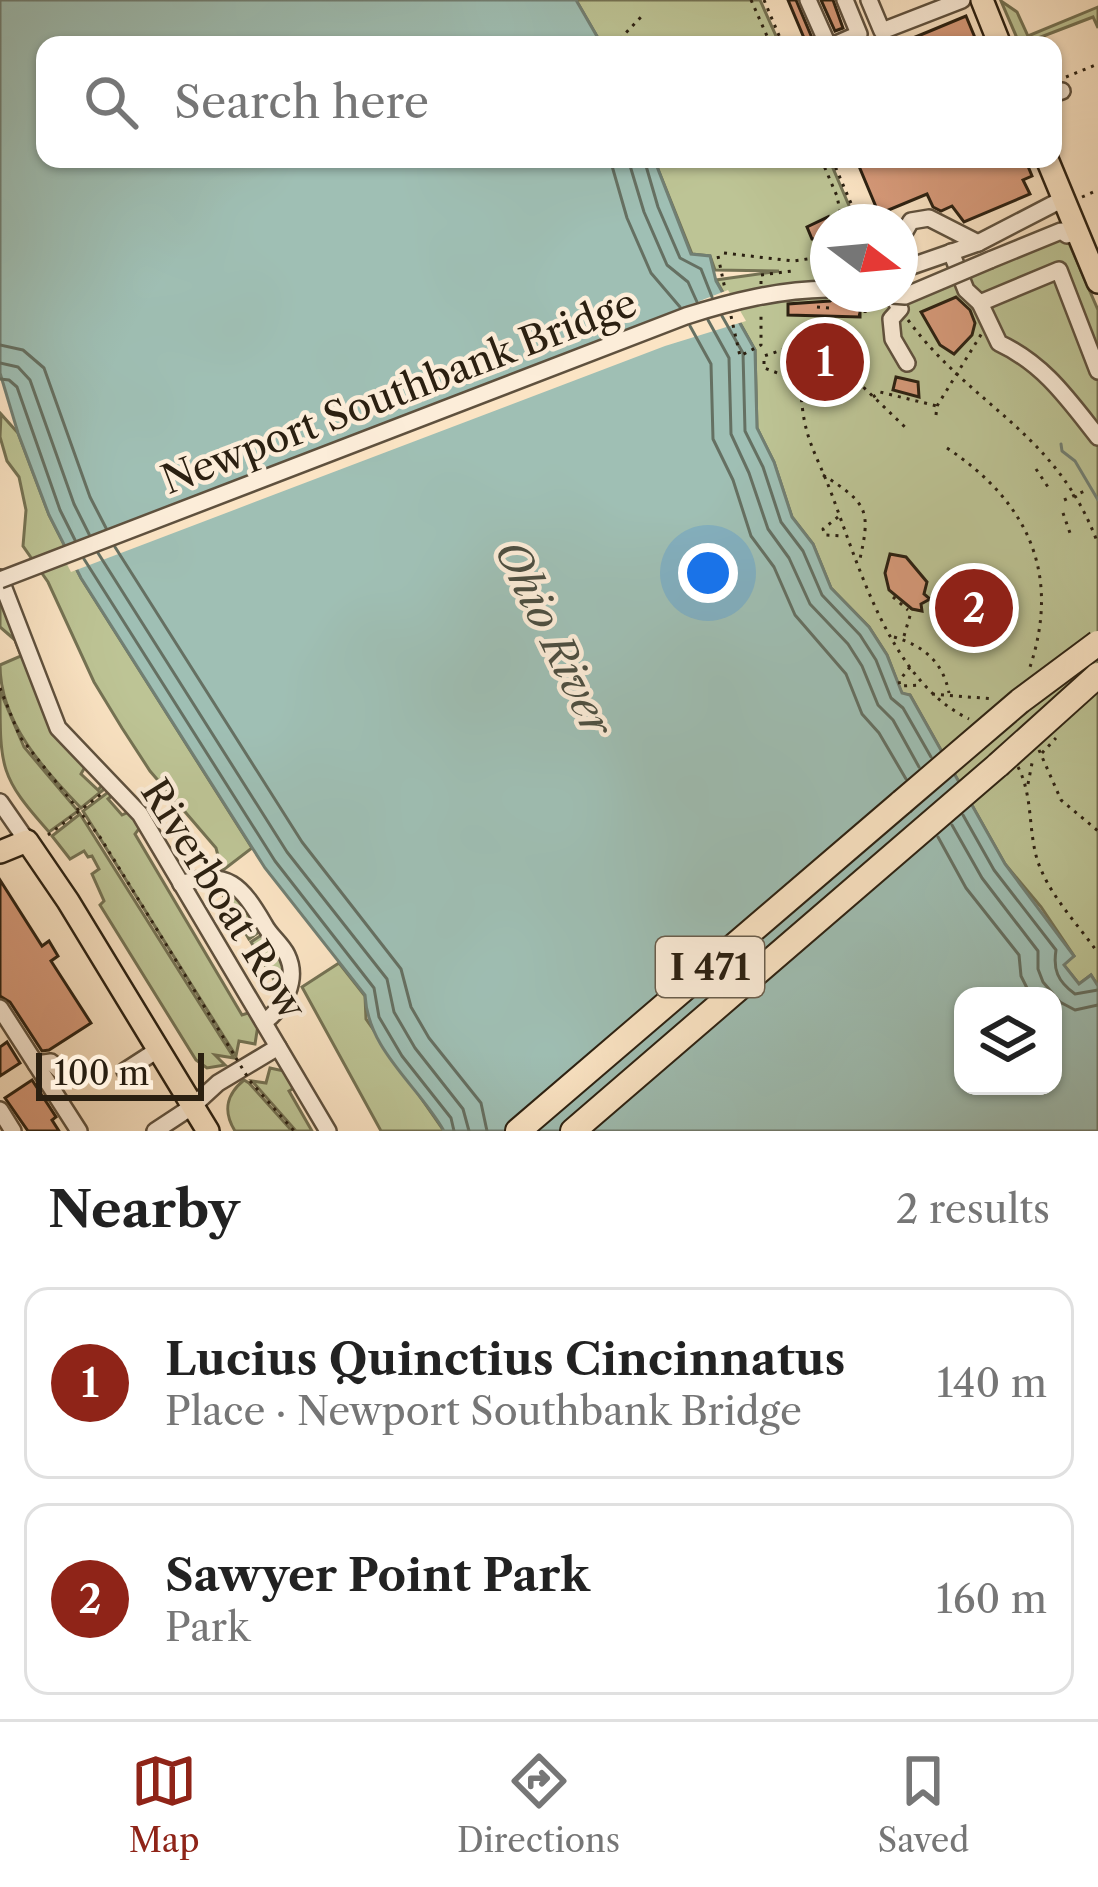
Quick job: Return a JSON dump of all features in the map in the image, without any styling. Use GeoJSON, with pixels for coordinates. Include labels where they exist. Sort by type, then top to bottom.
{"type":"FeatureCollection","features":[{"type":"Feature","properties":{"kind":"highway"},"geometry":{"type":"LineString","coordinates":[[1017,693],[1098,623]]}},
{"type":"Feature","properties":{"kind":"highway","name":"I 471"},"geometry":{"type":"LineString","coordinates":[[518,1131],[1017,693],[1098,643]]}},
{"type":"Feature","properties":{"kind":"highway","name":"I 471"},"geometry":{"type":"LineString","coordinates":[[573,1131],[1007,765],[1098,675]]}},
{"type":"Feature","properties":{"kind":"highway"},"geometry":{"type":"LineString","coordinates":[[1007,765],[1098,699]]}},
{"type":"Feature","properties":{"kind":"main road"},"geometry":{"type":"LineString","coordinates":[[981,1],[996,36]]}},
{"type":"Feature","properties":{"kind":"main road"},"geometry":{"type":"LineString","coordinates":[[1053,168],[1072,198],[1076,231],[1098,282]]}},
{"type":"Feature","properties":{"kind":"main road"},"geometry":{"type":"LineString","coordinates":[[0,852],[37,838],[68,901],[208,1131]]}},
{"type":"Feature","properties":{"kind":"street"},"geometry":{"type":"LineString","coordinates":[[808,0],[826,36]]}},
{"type":"Feature","properties":{"kind":"street"},"geometry":{"type":"LineString","coordinates":[[844,0],[859,34],[854,36]]}},
{"type":"Feature","properties":{"kind":"street"},"geometry":{"type":"LineString","coordinates":[[869,0],[882,31],[981,1]]}},
{"type":"Feature","properties":{"kind":"street"},"geometry":{"type":"LineString","coordinates":[[918,264],[978,243],[1072,198]]}},
{"type":"Feature","properties":{"kind":"street"},"geometry":{"type":"LineString","coordinates":[[918,219],[929,218],[978,243]]}},
{"type":"Feature","properties":{"kind":"street"},"geometry":{"type":"LineString","coordinates":[[918,290],[1061,231],[1066,235],[1076,231]]}},
{"type":"Feature","properties":{"kind":"street"},"geometry":{"type":"LineString","coordinates":[[951,253],[966,290],[980,303],[999,343],[1050,375],[1098,437]]}},
{"type":"Feature","properties":{"kind":"street"},"geometry":{"type":"LineString","coordinates":[[980,303],[1059,271],[1098,371]]}},
{"type":"Feature","properties":{"kind":"street","name":"Newport Southbank Bridge"},"geometry":{"type":"LineString","coordinates":[[0,579],[686,316],[740,299],[797,290],[810,297]]}},
{"type":"Feature","properties":{"kind":"street"},"geometry":{"type":"LineString","coordinates":[[893,312],[892,334],[907,363]]}},
{"type":"Feature","properties":{"kind":"street","name":"Riverboat Row"},"geometry":{"type":"LineString","coordinates":[[0,579],[58,728],[140,814],[328,1131]]}},
{"type":"Feature","properties":{"kind":"street"},"geometry":{"type":"LineString","coordinates":[[0,802],[37,838]]}},
{"type":"Feature","properties":{"kind":"street"},"geometry":{"type":"LineString","coordinates":[[181,884],[205,877],[237,886],[287,956],[291,969],[284,1004],[264,1022]]}},
{"type":"Feature","properties":{"kind":"street"},"geometry":{"type":"LineString","coordinates":[[0,1008],[79,1131]]}},
{"type":"Feature","properties":{"kind":"street"},"geometry":{"type":"LineString","coordinates":[[155,1131],[194,1106],[218,1083],[278,1047]]}},
{"type":"Feature","properties":{"kind":"street"},"geometry":{"type":"LineString","coordinates":[[125,1071],[159,1049]]}},
{"type":"Feature","properties":{"kind":"street"},"geometry":{"type":"LineString","coordinates":[[36,1064],[51,1062],[61,1072]]}},
{"type":"Feature","properties":{"kind":"street"},"geometry":{"type":"LineString","coordinates":[[0,1110],[14,1131]]}},
{"type":"Feature","properties":{"kind":"path"},"geometry":{"type":"LineString","coordinates":[[751,0],[767,36]]}},
{"type":"Feature","properties":{"kind":"path"},"geometry":{"type":"LineString","coordinates":[[764,0],[779,36]]}},
{"type":"Feature","properties":{"kind":"path"},"geometry":{"type":"LineString","coordinates":[[622,36],[641,16]]}},
{"type":"Feature","properties":{"kind":"path"},"geometry":{"type":"LineString","coordinates":[[1062,85],[1098,64]]}},
{"type":"Feature","properties":{"kind":"path"},"geometry":{"type":"LineString","coordinates":[[824,168],[839,204]]}},
{"type":"Feature","properties":{"kind":"path"},"geometry":{"type":"LineString","coordinates":[[836,168],[852,204]]}},
{"type":"Feature","properties":{"kind":"path"},"geometry":{"type":"LineString","coordinates":[[1072,198],[1098,190]]}},
{"type":"Feature","properties":{"kind":"path"},"geometry":{"type":"LineString","coordinates":[[724,253],[793,262],[810,259]]}},
{"type":"Feature","properties":{"kind":"path"},"geometry":{"type":"LineString","coordinates":[[858,315],[865,312]]}},
{"type":"Feature","properties":{"kind":"path"},"geometry":{"type":"LineString","coordinates":[[905,312],[956,374],[1029,436],[1075,495],[1098,544]]}},
{"type":"Feature","properties":{"kind":"path"},"geometry":{"type":"LineString","coordinates":[[936,415],[982,333]]}},
{"type":"Feature","properties":{"kind":"path"},"geometry":{"type":"LineString","coordinates":[[794,346],[764,356],[764,368],[794,379]]}},
{"type":"Feature","properties":{"kind":"path"},"geometry":{"type":"LineString","coordinates":[[857,381],[907,429]]}},
{"type":"Feature","properties":{"kind":"path"},"geometry":{"type":"LineString","coordinates":[[801,390],[802,423],[858,568],[892,636],[930,694],[980,726]]}},
{"type":"Feature","properties":{"kind":"path"},"geometry":{"type":"LineString","coordinates":[[871,398],[880,392],[937,406]]}},
{"type":"Feature","properties":{"kind":"path"},"geometry":{"type":"LineString","coordinates":[[930,694],[1017,693],[1041,608],[1040,577],[1023,524],[980,470],[947,448]]}},
{"type":"Feature","properties":{"kind":"path"},"geometry":{"type":"LineString","coordinates":[[1036,469],[1050,490]]}},
{"type":"Feature","properties":{"kind":"path"},"geometry":{"type":"LineString","coordinates":[[822,474],[858,499],[865,510],[868,522],[858,568]]}},
{"type":"Feature","properties":{"kind":"path"},"geometry":{"type":"LineString","coordinates":[[1064,500],[1087,490]]}},
{"type":"Feature","properties":{"kind":"path"},"geometry":{"type":"LineString","coordinates":[[1063,513],[1072,536]]}},
{"type":"Feature","properties":{"kind":"path"},"geometry":{"type":"LineString","coordinates":[[839,516],[823,530],[825,535],[846,536]]}},
{"type":"Feature","properties":{"kind":"path"},"geometry":{"type":"LineString","coordinates":[[894,596],[911,610],[903,640]]}},
{"type":"Feature","properties":{"kind":"path"},"geometry":{"type":"LineString","coordinates":[[892,636],[932,656],[944,674],[949,694]]}},
{"type":"Feature","properties":{"kind":"path"},"geometry":{"type":"LineString","coordinates":[[911,666],[900,686],[924,685]]}},
{"type":"Feature","properties":{"kind":"path"},"geometry":{"type":"LineString","coordinates":[[0,688],[30,753],[110,853],[250,1081],[294,1131]]}},
{"type":"Feature","properties":{"kind":"path"},"geometry":{"type":"LineString","coordinates":[[1036,742],[1028,786],[1029,821],[1046,882],[1098,953]]}},
{"type":"Feature","properties":{"kind":"path"},"geometry":{"type":"LineString","coordinates":[[1041,754],[1061,800],[1098,831]]}},
{"type":"Feature","properties":{"kind":"path"},"geometry":{"type":"LineString","coordinates":[[1007,765],[1028,786]]}},
{"type":"Feature","properties":{"kind":"path"},"geometry":{"type":"LineString","coordinates":[[37,838],[114,784]]}},
{"type":"Feature","properties":{"kind":"path"},"geometry":{"type":"LineString","coordinates":[[1061,800],[1072,792]]}},
{"type":"Feature","properties":{"kind":"path"},"geometry":{"type":"LineString","coordinates":[[1086,934],[1098,932]]}},
{"type":"Feature","properties":{"kind":"green space"},"geometry":{"type":"Polygon","coordinates":[[[576,0],[760,0],[776,36],[597,36],[576,0]]]}},
{"type":"Feature","properties":{"kind":"green space"},"geometry":{"type":"Polygon","coordinates":[[[1001,1],[1017,12],[1028,36],[1016,36],[1001,1]]]}},
{"type":"Feature","properties":{"kind":"green space"},"geometry":{"type":"Polygon","coordinates":[[[1098,7],[1098,28],[1093,17],[1043,36],[1028,36],[1098,7]]]}},
{"type":"Feature","properties":{"kind":"green space"},"geometry":{"type":"Polygon","coordinates":[[[658,168],[833,168],[848,204],[810,204],[810,312],[918,312],[918,284],[1054,233],[1069,243],[1098,310],[1098,986],[1091,975],[1079,984],[1063,964],[1074,956],[1005,864],[910,695],[902,694],[887,655],[869,627],[831,588],[813,544],[792,517],[757,428],[755,350],[716,280],[779,271],[715,270],[710,256],[692,254],[658,168]]]}},
{"type":"Feature","properties":{"kind":"green space"},"geometry":{"type":"Polygon","coordinates":[[[1,414],[18,433],[49,515],[81,578],[252,848],[222,871],[216,848],[150,771],[122,728],[94,682],[48,582],[23,546],[26,510],[19,477],[7,461],[0,437],[1,414]]]}},
{"type":"Feature","properties":{"kind":"green space"},"geometry":{"type":"Polygon","coordinates":[[[4,601],[85,767],[81,774],[98,790],[104,783],[108,786],[81,808],[39,761],[7,706],[0,665],[21,656],[15,640],[0,627],[0,602],[4,601]]]}},
{"type":"Feature","properties":{"kind":"green space"},"geometry":{"type":"Polygon","coordinates":[[[0,691],[24,747],[78,811],[49,832],[21,798],[6,770],[0,691]]]}},
{"type":"Feature","properties":{"kind":"green space"},"geometry":{"type":"Polygon","coordinates":[[[111,790],[115,793],[108,799],[122,815],[131,811],[141,826],[135,834],[242,1015],[251,1012],[258,1025],[255,1044],[239,1041],[236,1056],[83,811],[111,790]]]}},
{"type":"Feature","properties":{"kind":"green space"},"geometry":{"type":"Polygon","coordinates":[[[80,814],[234,1058],[215,1055],[225,1065],[207,1068],[196,1060],[100,905],[104,901],[92,874],[99,869],[92,856],[84,851],[70,859],[52,836],[80,814]]]}},
{"type":"Feature","properties":{"kind":"green space"},"geometry":{"type":"Polygon","coordinates":[[[210,884],[237,891],[262,930],[249,939],[221,892],[211,890],[210,884]]]}},
{"type":"Feature","properties":{"kind":"green space"},"geometry":{"type":"Polygon","coordinates":[[[263,934],[283,964],[278,999],[277,985],[251,942],[263,934]]]}},
{"type":"Feature","properties":{"kind":"green space"},"geometry":{"type":"Polygon","coordinates":[[[339,963],[365,996],[366,1019],[444,1131],[381,1131],[302,987],[339,963]]]}},
{"type":"Feature","properties":{"kind":"green space"},"geometry":{"type":"Polygon","coordinates":[[[270,1068],[284,1071],[296,1087],[289,1091],[312,1131],[296,1131],[252,1081],[266,1083],[270,1068]]]}},
{"type":"Feature","properties":{"kind":"green space"},"geometry":{"type":"Polygon","coordinates":[[[244,1080],[292,1131],[235,1131],[228,1103],[244,1080]]]}},
{"type":"Feature","properties":{"kind":"water","name":"Ohio River"},"geometry":{"type":"Polygon","coordinates":[[[0,0],[576,0],[597,36],[36,36],[36,168],[658,168],[691,254],[710,256],[716,281],[755,350],[757,428],[792,517],[813,544],[831,588],[869,627],[887,655],[902,693],[910,695],[1005,864],[1074,956],[1064,965],[1079,984],[1091,975],[1098,986],[1098,1131],[444,1131],[384,1051],[365,995],[265,868],[81,578],[49,515],[0,373],[0,0]]]}},
{"type":"Feature","properties":{"kind":"pier"},"geometry":{"type":"Polygon","coordinates":[[[728,290],[746,321],[665,346],[71,572],[59,549],[728,290]]]}},
{"type":"Feature","properties":{"kind":"building"},"geometry":{"type":"Polygon","coordinates":[[[788,0],[796,0],[811,36],[803,36],[788,0]]]}},
{"type":"Feature","properties":{"kind":"building"},"geometry":{"type":"Polygon","coordinates":[[[821,0],[833,0],[843,28],[835,31],[821,0]]]}},
{"type":"Feature","properties":{"kind":"building"},"geometry":{"type":"Polygon","coordinates":[[[966,16],[974,36],[918,36],[966,16]]]}},
{"type":"Feature","properties":{"kind":"building"},"geometry":{"type":"Polygon","coordinates":[[[860,168],[1029,168],[1032,176],[1023,180],[1030,194],[964,222],[952,206],[941,211],[933,207],[927,194],[903,204],[875,204],[860,168]]]}},
{"type":"Feature","properties":{"kind":"building"},"geometry":{"type":"Polygon","coordinates":[[[956,297],[970,310],[975,323],[972,335],[954,354],[940,345],[921,312],[956,297]]]}},
{"type":"Feature","properties":{"kind":"building"},"geometry":{"type":"Polygon","coordinates":[[[810,302],[810,312],[860,312],[860,317],[788,315],[788,304],[810,302]]]}},
{"type":"Feature","properties":{"kind":"building"},"geometry":{"type":"Polygon","coordinates":[[[896,377],[918,382],[919,397],[893,390],[896,377]]]}},
{"type":"Feature","properties":{"kind":"building"},"geometry":{"type":"Polygon","coordinates":[[[890,554],[906,557],[927,582],[924,594],[930,599],[921,604],[922,611],[912,609],[889,590],[885,573],[890,554]]]}},
{"type":"Feature","properties":{"kind":"building"},"geometry":{"type":"Polygon","coordinates":[[[0,880],[42,946],[49,941],[58,956],[51,961],[91,1023],[49,1050],[42,1051],[10,1002],[0,996],[0,880]]]}},
{"type":"Feature","properties":{"kind":"building"},"geometry":{"type":"Polygon","coordinates":[[[7,1042],[20,1063],[0,1076],[0,1047],[7,1042]]]}},
{"type":"Feature","properties":{"kind":"building"},"geometry":{"type":"Polygon","coordinates":[[[32,1080],[56,1117],[52,1120],[59,1131],[28,1131],[5,1098],[32,1080]]]}},
{"type":"Feature","properties":{"kind":"waterway"},"geometry":{"type":"LineString","coordinates":[[1061,444],[1098,500]]}},
{"type":"Feature","properties":{"kind":"place","name":"Lucius Quinctius Cincinnatus"},"geometry":{"type":"Point","coordinates":[825,362]}},
{"type":"Feature","properties":{"kind":"place","name":"Sawyer Point Park"},"geometry":{"type":"Point","coordinates":[974,608]}}]}
